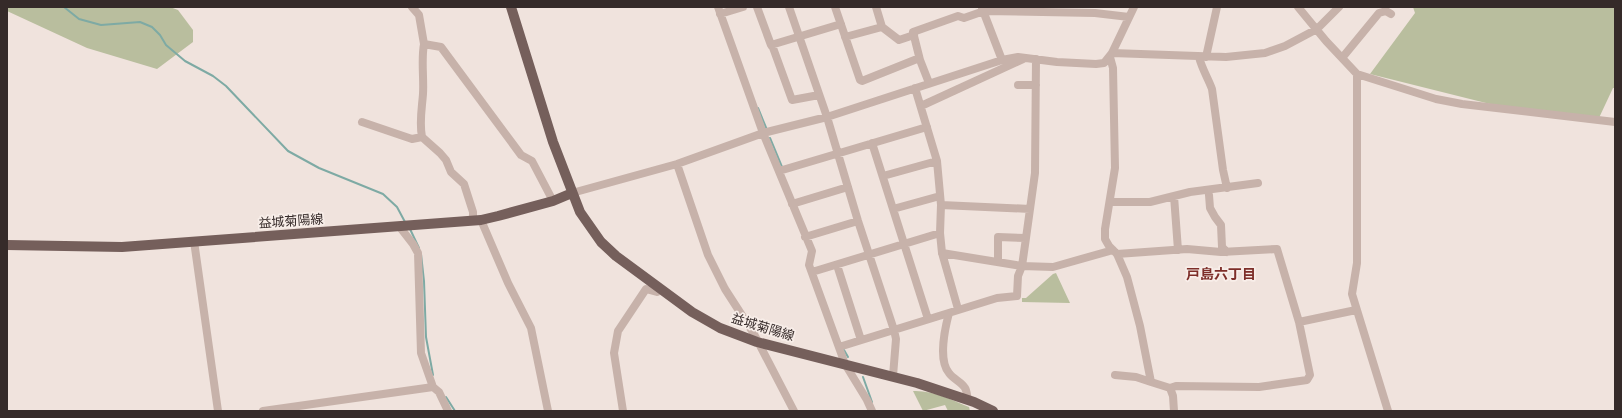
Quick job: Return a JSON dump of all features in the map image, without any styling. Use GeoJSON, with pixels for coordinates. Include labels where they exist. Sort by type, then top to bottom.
{"type":"FeatureCollection","features":[{"type":"Feature","properties":{"kind":"main road","name":"益城菊陽線"},"geometry":{"type":"LineString","coordinates":[[511,7],[553,142],[580,212],[601,242],[616,256],[659,288],[720,328],[757,342],[893,376],[993,411]]}},
{"type":"Feature","properties":{"kind":"main road","name":"益城菊陽線"},"geometry":{"type":"LineString","coordinates":[[7,245],[122,247],[477,220],[498,216],[572,193]]}},
{"type":"Feature","properties":{"kind":"street"},"geometry":{"type":"LineString","coordinates":[[412,7],[419,16],[424,44],[422,52],[422,137],[440,153],[446,160],[451,172],[464,184],[473,212],[531,328],[548,411]]}},
{"type":"Feature","properties":{"kind":"street"},"geometry":{"type":"LineString","coordinates":[[743,7],[719,10],[763,133],[812,251],[809,265],[845,364],[868,400],[872,411]]}},
{"type":"Feature","properties":{"kind":"street"},"geometry":{"type":"LineString","coordinates":[[757,7],[770,45],[772,45],[792,100],[819,95]]}},
{"type":"Feature","properties":{"kind":"street"},"geometry":{"type":"LineString","coordinates":[[789,7],[827,117],[858,221],[894,330],[896,340],[893,376]]}},
{"type":"Feature","properties":{"kind":"street"},"geometry":{"type":"LineString","coordinates":[[835,7],[860,80],[917,59],[920,60]]}},
{"type":"Feature","properties":{"kind":"street"},"geometry":{"type":"LineString","coordinates":[[876,7],[882,27],[899,40],[914,36]]}},
{"type":"Feature","properties":{"kind":"street"},"geometry":{"type":"LineString","coordinates":[[572,193],[677,164],[763,133],[827,117],[1002,60],[1018,57],[1096,64],[1104,63],[1111,55],[1134,7]]}},
{"type":"Feature","properties":{"kind":"street"},"geometry":{"type":"LineString","coordinates":[[1217,7],[1203,57],[1202,68],[1212,89],[1223,170],[1227,188]]}},
{"type":"Feature","properties":{"kind":"street"},"geometry":{"type":"LineString","coordinates":[[1298,7],[1317,28],[1326,41],[1357,74],[1436,99],[1462,104],[1615,122]]}},
{"type":"Feature","properties":{"kind":"street"},"geometry":{"type":"LineString","coordinates":[[1111,55],[1203,57],[1244,56],[1274,51],[1317,28],[1339,7]]}},
{"type":"Feature","properties":{"kind":"street"},"geometry":{"type":"LineString","coordinates":[[929,83],[920,60],[913,32],[958,16],[964,18],[983,9],[1095,13],[1129,17]]}},
{"type":"Feature","properties":{"kind":"street"},"geometry":{"type":"LineString","coordinates":[[983,9],[1002,60]]}},
{"type":"Feature","properties":{"kind":"street"},"geometry":{"type":"LineString","coordinates":[[1342,58],[1379,13],[1386,11],[1390,14]]}},
{"type":"Feature","properties":{"kind":"street"},"geometry":{"type":"LineString","coordinates":[[772,45],[841,24]]}},
{"type":"Feature","properties":{"kind":"street"},"geometry":{"type":"LineString","coordinates":[[845,37],[882,27]]}},
{"type":"Feature","properties":{"kind":"street"},"geometry":{"type":"LineString","coordinates":[[424,44],[442,47],[521,155],[532,161],[552,200]]}},
{"type":"Feature","properties":{"kind":"street"},"geometry":{"type":"LineString","coordinates":[[1111,55],[1113,68],[1115,168],[1105,229],[1105,239],[1115,252],[1127,277],[1140,326],[1151,382]]}},
{"type":"Feature","properties":{"kind":"street"},"geometry":{"type":"LineString","coordinates":[[921,106],[1025,58]]}},
{"type":"Feature","properties":{"kind":"street"},"geometry":{"type":"LineString","coordinates":[[839,347],[958,309],[997,298],[1018,296],[1018,276],[1022,266],[1035,173],[1036,59]]}},
{"type":"Feature","properties":{"kind":"street"},"geometry":{"type":"LineString","coordinates":[[1357,74],[1357,263],[1352,294],[1388,411]]}},
{"type":"Feature","properties":{"kind":"street"},"geometry":{"type":"LineString","coordinates":[[1018,85],[1036,85]]}},
{"type":"Feature","properties":{"kind":"street"},"geometry":{"type":"LineString","coordinates":[[915,88],[937,161],[941,206],[940,233],[942,253],[958,309]]}},
{"type":"Feature","properties":{"kind":"street"},"geometry":{"type":"LineString","coordinates":[[362,122],[412,139],[422,137]]}},
{"type":"Feature","properties":{"kind":"street"},"geometry":{"type":"LineString","coordinates":[[779,171],[927,127]]}},
{"type":"Feature","properties":{"kind":"street"},"geometry":{"type":"LineString","coordinates":[[872,143],[928,319]]}},
{"type":"Feature","properties":{"kind":"street"},"geometry":{"type":"LineString","coordinates":[[883,176],[937,161]]}},
{"type":"Feature","properties":{"kind":"street"},"geometry":{"type":"LineString","coordinates":[[677,164],[708,255],[725,289],[754,334],[794,411]]}},
{"type":"Feature","properties":{"kind":"street"},"geometry":{"type":"LineString","coordinates":[[1110,202],[1150,202],[1190,192],[1258,183]]}},
{"type":"Feature","properties":{"kind":"street"},"geometry":{"type":"LineString","coordinates":[[792,204],[848,187]]}},
{"type":"Feature","properties":{"kind":"street"},"geometry":{"type":"LineString","coordinates":[[1209,195],[1210,208],[1221,225],[1222,247],[1227,252]]}},
{"type":"Feature","properties":{"kind":"street"},"geometry":{"type":"LineString","coordinates":[[893,209],[940,196]]}},
{"type":"Feature","properties":{"kind":"street"},"geometry":{"type":"LineString","coordinates":[[1174,196],[1178,250]]}},
{"type":"Feature","properties":{"kind":"street"},"geometry":{"type":"LineString","coordinates":[[941,206],[1030,209]]}},
{"type":"Feature","properties":{"kind":"street"},"geometry":{"type":"LineString","coordinates":[[805,237],[858,221]]}},
{"type":"Feature","properties":{"kind":"street"},"geometry":{"type":"LineString","coordinates":[[405,225],[418,253],[421,354],[433,386],[439,392],[448,411]]}},
{"type":"Feature","properties":{"kind":"street"},"geometry":{"type":"LineString","coordinates":[[812,272],[940,233]]}},
{"type":"Feature","properties":{"kind":"street"},"geometry":{"type":"LineString","coordinates":[[998,262],[998,237],[1026,238]]}},
{"type":"Feature","properties":{"kind":"street"},"geometry":{"type":"LineString","coordinates":[[194,241],[218,411]]}},
{"type":"Feature","properties":{"kind":"street"},"geometry":{"type":"LineString","coordinates":[[942,253],[1022,266],[1052,267],[1115,252],[1178,250],[1227,252],[1252,248],[1277,249],[1298,322],[1310,375],[1307,380],[1259,387],[1176,386],[1170,388],[1136,377],[1115,375]]}},
{"type":"Feature","properties":{"kind":"street"},"geometry":{"type":"LineString","coordinates":[[837,265],[861,340]]}},
{"type":"Feature","properties":{"kind":"street"},"geometry":{"type":"LineString","coordinates":[[623,411],[614,353],[618,331],[646,289],[657,292],[659,288]]}},
{"type":"Feature","properties":{"kind":"street"},"geometry":{"type":"LineString","coordinates":[[1298,322],[1356,310]]}},
{"type":"Feature","properties":{"kind":"street"},"geometry":{"type":"LineString","coordinates":[[949,313],[944,332],[943,346],[947,372],[965,387],[973,404]]}},
{"type":"Feature","properties":{"kind":"street"},"geometry":{"type":"LineString","coordinates":[[263,411],[433,386]]}},
{"type":"Feature","properties":{"kind":"street"},"geometry":{"type":"LineString","coordinates":[[1170,388],[1174,396],[1174,411]]}},
{"type":"Feature","properties":{"kind":"green space"},"geometry":{"type":"Polygon","coordinates":[[[7,7],[170,7],[178,10],[193,30],[193,42],[157,69],[87,48],[7,11],[7,7]]]}},
{"type":"Feature","properties":{"kind":"green space"},"geometry":{"type":"Polygon","coordinates":[[[1413,7],[1615,7],[1615,88],[1613,88],[1598,120],[1510,109],[1370,74],[1415,13],[1413,7]]]}},
{"type":"Feature","properties":{"kind":"green space"},"geometry":{"type":"Polygon","coordinates":[[[1056,273],[1070,303],[1022,302],[1022,298],[1026,298],[1056,273]]]}},
{"type":"Feature","properties":{"kind":"green space"},"geometry":{"type":"Polygon","coordinates":[[[913,391],[927,392],[942,396],[969,407],[970,411],[948,411],[945,405],[923,411],[913,391]]]}},
{"type":"Feature","properties":{"kind":"waterway"},"geometry":{"type":"LineString","coordinates":[[64,7],[79,19],[101,25],[140,22],[152,27],[160,35],[166,45],[185,61],[213,76],[226,86],[288,151],[319,168],[383,194],[397,207],[405,222]]}},
{"type":"Feature","properties":{"kind":"waterway"},"geometry":{"type":"LineString","coordinates":[[758,108],[767,130]]}},
{"type":"Feature","properties":{"kind":"waterway"},"geometry":{"type":"LineString","coordinates":[[770,138],[782,167]]}},
{"type":"Feature","properties":{"kind":"waterway"},"geometry":{"type":"LineString","coordinates":[[410,229],[419,248]]}},
{"type":"Feature","properties":{"kind":"waterway"},"geometry":{"type":"LineString","coordinates":[[421,254],[424,281],[426,337],[433,375]]}},
{"type":"Feature","properties":{"kind":"waterway"},"geometry":{"type":"LineString","coordinates":[[844,350],[848,357]]}},
{"type":"Feature","properties":{"kind":"waterway"},"geometry":{"type":"LineString","coordinates":[[863,377],[872,402]]}},
{"type":"Feature","properties":{"kind":"waterway"},"geometry":{"type":"LineString","coordinates":[[446,397],[455,411]]}},
{"type":"Feature","properties":{"kind":"district","name":"戸島六丁目"},"geometry":{"type":"Point","coordinates":[1221,274]}}]}
